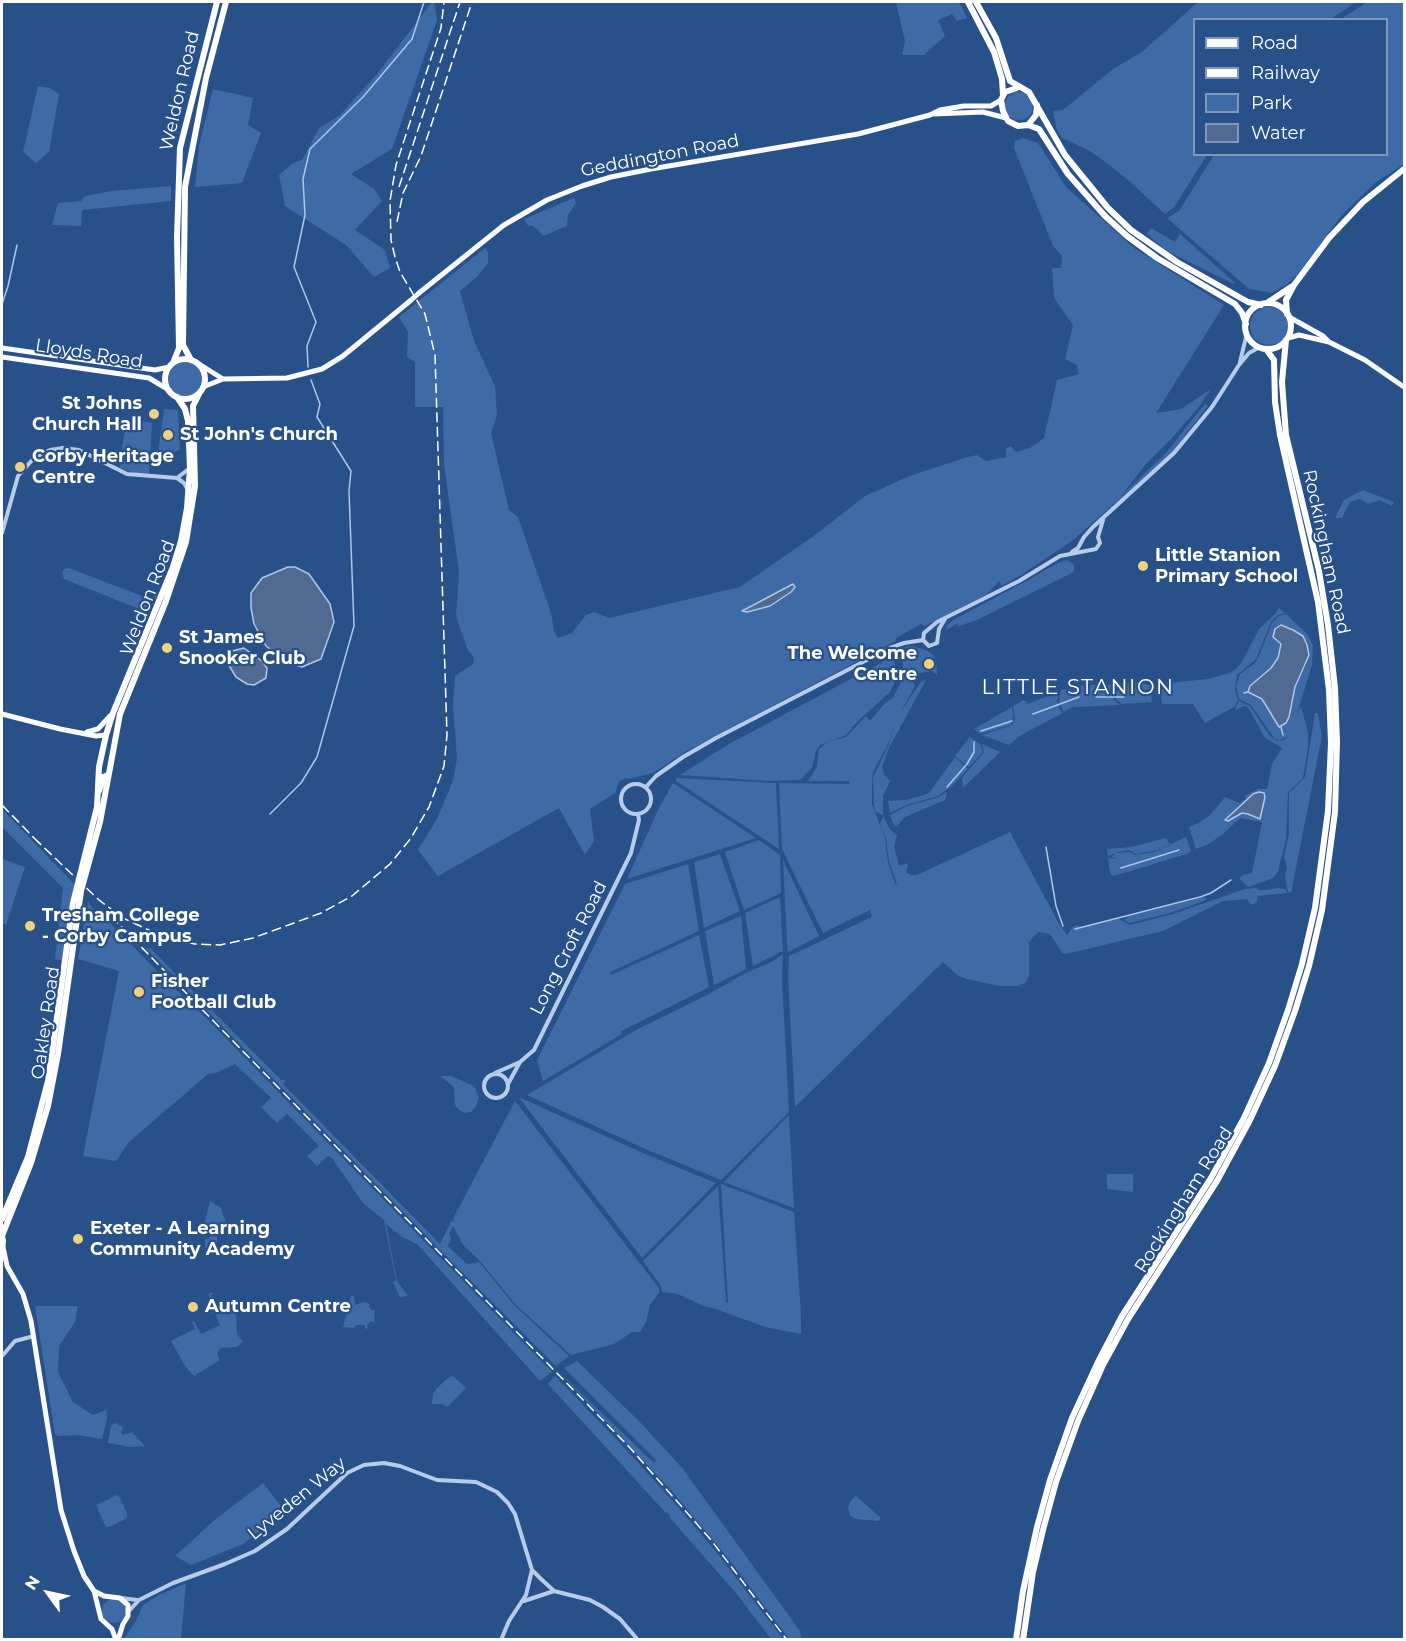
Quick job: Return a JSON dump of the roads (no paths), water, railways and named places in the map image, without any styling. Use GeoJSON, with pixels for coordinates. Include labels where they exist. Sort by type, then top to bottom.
{"type":"FeatureCollection","features":[{"type":"Feature","properties":{"kind":"highway","name":"Weldon Road"},"geometry":{"type":"LineString","coordinates":[[182,188],[180,148],[184,123],[217,2]]}},
{"type":"Feature","properties":{"kind":"highway","name":"Weldon Road"},"geometry":{"type":"LineString","coordinates":[[182,188],[206,78],[226,2]]}},
{"type":"Feature","properties":{"kind":"highway"},"geometry":{"type":"LineString","coordinates":[[968,2],[994,52],[1002,79],[1002,98],[1006,118],[1018,126],[1028,125],[1039,129],[1073,180],[1119,229],[1157,258],[1235,304],[1242,313],[1246,333],[1250,340],[1263,348],[1278,347],[1287,339],[1291,327],[1286,300],[1294,285],[1348,217],[1369,196],[1404,170]]}},
{"type":"Feature","properties":{"kind":"highway"},"geometry":{"type":"LineString","coordinates":[[976,2],[996,38],[1007,76],[1013,84],[1029,92],[1056,140],[1097,197],[1119,219],[1151,245],[1177,262],[1248,302],[1280,306],[1288,315]]}},
{"type":"Feature","properties":{"kind":"highway"},"geometry":{"type":"LineString","coordinates":[[1002,98],[1009,89],[1019,88]]}},
{"type":"Feature","properties":{"kind":"highway"},"geometry":{"type":"LineString","coordinates":[[1028,125],[1036,115],[1037,104]]}},
{"type":"Feature","properties":{"kind":"highway"},"geometry":{"type":"LineString","coordinates":[[171,365],[184,359],[199,364],[204,372],[202,390],[187,399],[177,397],[169,390],[165,381],[171,365],[179,348],[182,188]]}},
{"type":"Feature","properties":{"kind":"highway"},"geometry":{"type":"LineString","coordinates":[[181,197],[183,345],[191,360]]}},
{"type":"Feature","properties":{"kind":"highway"},"geometry":{"type":"LineString","coordinates":[[1246,324],[1252,310],[1294,285]]}},
{"type":"Feature","properties":{"kind":"highway","name":"Rockingham Road"},"geometry":{"type":"LineString","coordinates":[[1023,1640],[1033,1572],[1045,1522],[1078,1421],[1103,1365],[1128,1319],[1217,1181],[1255,1111],[1275,1066],[1295,1011],[1309,966],[1322,910],[1336,800],[1335,688],[1321,581],[1286,435],[1282,382],[1287,339]]}},
{"type":"Feature","properties":{"kind":"highway","name":"Rockingham Road"},"geometry":{"type":"LineString","coordinates":[[1016,1640],[1023,1591],[1037,1527],[1050,1480],[1072,1418],[1122,1316],[1211,1178],[1244,1118],[1269,1063],[1286,1017],[1302,964],[1315,908],[1328,812],[1331,742],[1329,690],[1318,602],[1280,435],[1275,402],[1274,360],[1263,348]]}},
{"type":"Feature","properties":{"kind":"highway","name":"Weldon Road"},"geometry":{"type":"LineString","coordinates":[[116,713],[166,601],[186,542],[195,486],[193,406],[202,390]]}},
{"type":"Feature","properties":{"kind":"highway","name":"Weldon Road"},"geometry":{"type":"LineString","coordinates":[[114,739],[116,713],[181,541],[188,491],[188,421],[185,410],[177,397]]}},
{"type":"Feature","properties":{"kind":"highway"},"geometry":{"type":"LineString","coordinates":[[106,735],[110,734],[116,713]]}},
{"type":"Feature","properties":{"kind":"highway","name":"Oakley Road"},"geometry":{"type":"LineString","coordinates":[[2,1219],[28,1157],[46,1089],[76,886],[94,818],[99,792],[99,767],[106,735]]}},
{"type":"Feature","properties":{"kind":"highway","name":"Oakley Road"},"geometry":{"type":"LineString","coordinates":[[2,1236],[31,1163],[48,1106],[58,1054],[81,891],[100,822],[114,739]]}},
{"type":"Feature","properties":{"kind":"highway"},"geometry":{"type":"LineString","coordinates":[[99,767],[108,775],[104,777],[99,792]]}},
{"type":"Feature","properties":{"kind":"highway"},"geometry":{"type":"LineString","coordinates":[[2,1236],[2,1248]]}},
{"type":"Feature","properties":{"kind":"main road","name":"Geddington Road"},"geometry":{"type":"LineString","coordinates":[[223,379],[287,378],[322,369],[343,356],[504,225],[547,200],[582,186],[611,177],[842,137],[934,114],[940,110],[991,106],[1002,98]]}},
{"type":"Feature","properties":{"kind":"main road","name":"Geddington Road"},"geometry":{"type":"LineString","coordinates":[[934,114],[974,111],[1006,118]]}},
{"type":"Feature","properties":{"kind":"main road"},"geometry":{"type":"LineString","coordinates":[[1288,315],[1329,342]]}},
{"type":"Feature","properties":{"kind":"main road"},"geometry":{"type":"LineString","coordinates":[[1287,339],[1299,334],[1329,342],[1365,360],[1404,387]]}},
{"type":"Feature","properties":{"kind":"main road","name":"Lloyds Road"},"geometry":{"type":"LineString","coordinates":[[2,348],[154,370],[171,365]]}},
{"type":"Feature","properties":{"kind":"main road","name":"Lloyds Road"},"geometry":{"type":"LineString","coordinates":[[2,357],[149,378],[169,390]]}},
{"type":"Feature","properties":{"kind":"main road"},"geometry":{"type":"LineString","coordinates":[[199,364],[223,379]]}},
{"type":"Feature","properties":{"kind":"main road"},"geometry":{"type":"LineString","coordinates":[[202,390],[223,379]]}},
{"type":"Feature","properties":{"kind":"main road"},"geometry":{"type":"LineString","coordinates":[[82,733],[98,729],[116,713]]}},
{"type":"Feature","properties":{"kind":"main road"},"geometry":{"type":"LineString","coordinates":[[2,714],[31,723],[96,736],[106,735]]}},
{"type":"Feature","properties":{"kind":"main road"},"geometry":{"type":"LineString","coordinates":[[96,736],[103,748]]}},
{"type":"Feature","properties":{"kind":"main road"},"geometry":{"type":"LineString","coordinates":[[2,1248],[4,1264],[23,1294],[34,1336],[61,1510],[84,1576],[94,1592],[100,1619],[114,1633],[117,1640]]}},
{"type":"Feature","properties":{"kind":"main road"},"geometry":{"type":"LineString","coordinates":[[94,1592],[125,1601],[129,1611],[128,1616],[117,1640]]}},
{"type":"Feature","properties":{"kind":"main road"},"geometry":{"type":"LineString","coordinates":[[99,1609],[101,1603],[110,1597]]}},
{"type":"Feature","properties":{"kind":"main road"},"geometry":{"type":"LineString","coordinates":[[108,1626],[123,1624]]}},
{"type":"Feature","properties":{"kind":"street"},"geometry":{"type":"LineString","coordinates":[[1239,365],[1246,333]]}},
{"type":"Feature","properties":{"kind":"street"},"geometry":{"type":"LineString","coordinates":[[1072,552],[1086,535],[1187,439],[1249,353],[1263,348]]}},
{"type":"Feature","properties":{"kind":"street"},"geometry":{"type":"LineString","coordinates":[[2,533],[18,476],[34,458],[50,450],[63,448],[78,450],[127,474],[177,478],[184,483],[188,491]]}},
{"type":"Feature","properties":{"kind":"street"},"geometry":{"type":"LineString","coordinates":[[177,478],[189,468]]}},
{"type":"Feature","properties":{"kind":"street"},"geometry":{"type":"LineString","coordinates":[[946,619],[938,633],[939,639],[935,645],[926,645],[923,635],[946,619],[1019,581],[1060,556],[1072,552],[1094,550],[1100,543],[1098,537],[1104,518]]}},
{"type":"Feature","properties":{"kind":"street"},"geometry":{"type":"LineString","coordinates":[[1086,535],[1091,533],[1098,537]]}},
{"type":"Feature","properties":{"kind":"street"},"geometry":{"type":"LineString","coordinates":[[1082,542],[1088,550]]}},
{"type":"Feature","properties":{"kind":"street"},"geometry":{"type":"LineString","coordinates":[[928,630],[935,630],[938,633]]}},
{"type":"Feature","properties":{"kind":"street"},"geometry":{"type":"LineString","coordinates":[[645,787],[656,776],[716,738],[890,648],[923,640]]}},
{"type":"Feature","properties":{"kind":"street"},"geometry":{"type":"LineString","coordinates":[[632,784],[645,787],[649,791],[651,800],[647,809],[638,814],[623,807],[622,794],[628,786],[632,784]]}},
{"type":"Feature","properties":{"kind":"street","name":"Long Croft Road"},"geometry":{"type":"LineString","coordinates":[[495,1073],[520,1062],[534,1050],[631,853],[639,820],[638,814]]}},
{"type":"Feature","properties":{"kind":"street"},"geometry":{"type":"LineString","coordinates":[[508,1084],[504,1077],[495,1073],[483,1084],[485,1093],[490,1097],[497,1098],[504,1095],[520,1062]]}},
{"type":"Feature","properties":{"kind":"street"},"geometry":{"type":"LineString","coordinates":[[2,1356],[12,1343],[34,1336]]}},
{"type":"Feature","properties":{"kind":"street","name":"Lyveden Way"},"geometry":{"type":"LineString","coordinates":[[129,1611],[139,1600],[184,1578],[239,1558],[261,1547],[290,1526],[341,1477],[360,1467],[378,1463],[400,1466],[437,1480],[476,1482],[497,1492],[508,1503],[517,1518],[532,1570],[530,1582]]}},
{"type":"Feature","properties":{"kind":"street","name":"Lyveden Way"},"geometry":{"type":"LineString","coordinates":[[532,1570],[554,1591],[590,1600],[603,1607],[620,1619],[638,1640]]}},
{"type":"Feature","properties":{"kind":"street"},"geometry":{"type":"LineString","coordinates":[[501,1640],[512,1616],[523,1601],[530,1582],[534,1578],[542,1581],[546,1587],[543,1594],[523,1601]]}},
{"type":"Feature","properties":{"kind":"street"},"geometry":{"type":"LineString","coordinates":[[528,1588],[531,1594],[536,1596]]}},
{"type":"Feature","properties":{"kind":"street","name":"Lyveden Way"},"geometry":{"type":"LineString","coordinates":[[543,1594],[554,1591]]}},
{"type":"Feature","properties":{"kind":"street"},"geometry":{"type":"LineString","coordinates":[[120,1598],[139,1600]]}},
{"type":"Feature","properties":{"kind":"water"},"geometry":{"type":"Polygon","coordinates":[[[288,567],[295,567],[309,574],[330,604],[334,622],[321,659],[302,667],[286,662],[266,646],[254,624],[251,608],[251,593],[262,578],[288,567]]]}},
{"type":"Feature","properties":{"kind":"water"},"geometry":{"type":"Polygon","coordinates":[[[793,584],[795,587],[791,592],[770,606],[747,612],[742,611],[793,584]]]}},
{"type":"Feature","properties":{"kind":"water"},"geometry":{"type":"Polygon","coordinates":[[[1281,625],[1303,636],[1309,655],[1295,687],[1289,717],[1286,723],[1279,727],[1262,699],[1248,692],[1250,686],[1271,668],[1278,658],[1281,644],[1273,637],[1275,629],[1281,625]]]}},
{"type":"Feature","properties":{"kind":"water"},"geometry":{"type":"Polygon","coordinates":[[[244,648],[262,661],[267,668],[266,678],[254,685],[247,684],[236,677],[227,662],[232,651],[244,648]]]}},
{"type":"Feature","properties":{"kind":"water"},"geometry":{"type":"Polygon","coordinates":[[[1264,793],[1265,797],[1260,819],[1242,813],[1228,821],[1225,820],[1253,794],[1264,793]]]}},
{"type":"Feature","properties":{"kind":"waterway"},"geometry":{"type":"LineString","coordinates":[[308,367],[307,346],[316,322],[294,267],[305,215],[303,179],[310,149],[363,97],[412,39],[424,2]]}},
{"type":"Feature","properties":{"kind":"waterway"},"geometry":{"type":"LineString","coordinates":[[2,304],[17,245]]}},
{"type":"Feature","properties":{"kind":"waterway"},"geometry":{"type":"LineString","coordinates":[[270,814],[301,783],[317,757],[354,626],[349,491],[351,471],[317,417],[320,404],[311,380]]}},
{"type":"Feature","properties":{"kind":"waterway"},"geometry":{"type":"LineString","coordinates":[[1244,693],[1248,692]]}},
{"type":"Feature","properties":{"kind":"waterway"},"geometry":{"type":"LineString","coordinates":[[1033,714],[1079,697]]}},
{"type":"Feature","properties":{"kind":"waterway"},"geometry":{"type":"LineString","coordinates":[[1096,697],[1124,697]]}},
{"type":"Feature","properties":{"kind":"waterway"},"geometry":{"type":"LineString","coordinates":[[981,731],[1012,721]]}},
{"type":"Feature","properties":{"kind":"waterway"},"geometry":{"type":"LineString","coordinates":[[1281,727],[1283,735]]}},
{"type":"Feature","properties":{"kind":"waterway"},"geometry":{"type":"LineString","coordinates":[[947,787],[967,764],[974,752],[974,742]]}},
{"type":"Feature","properties":{"kind":"waterway"},"geometry":{"type":"LineString","coordinates":[[1046,847],[1056,906],[1063,926]]}},
{"type":"Feature","properties":{"kind":"waterway"},"geometry":{"type":"LineString","coordinates":[[1121,868],[1179,850]]}},
{"type":"Feature","properties":{"kind":"waterway"},"geometry":{"type":"LineString","coordinates":[[1075,929],[1200,897],[1231,880]]}},
{"type":"Feature","properties":{"kind":"railway"},"geometry":{"type":"LineString","coordinates":[[34,838],[99,900],[123,918],[166,938],[195,944],[220,945],[253,938],[321,913],[352,896],[390,864],[411,838],[429,807],[444,766],[447,735],[435,355],[425,314],[400,272],[395,257],[391,240],[390,201],[396,165],[441,28],[444,2]]}},
{"type":"Feature","properties":{"kind":"railway"},"geometry":{"type":"LineString","coordinates":[[399,187],[460,2]]}},
{"type":"Feature","properties":{"kind":"railway"},"geometry":{"type":"LineString","coordinates":[[397,222],[403,193],[421,156],[472,2]]}},
{"type":"Feature","properties":{"kind":"railway"},"geometry":{"type":"LineString","coordinates":[[2,805],[39,843]]}},
{"type":"Feature","properties":{"kind":"railway"},"geometry":{"type":"LineString","coordinates":[[111,916],[631,1449],[711,1540],[787,1640]]}},
{"type":"Feature","properties":{"kind":"place","name":"St Johns Church Hall"},"geometry":{"type":"Point","coordinates":[154,414]}},
{"type":"Feature","properties":{"kind":"place","name":"St John's Church"},"geometry":{"type":"Point","coordinates":[168,435]}},
{"type":"Feature","properties":{"kind":"place","name":"Corby Heritage Centre"},"geometry":{"type":"Point","coordinates":[20,467]}},
{"type":"Feature","properties":{"kind":"place","name":"Little Stanion Primary School"},"geometry":{"type":"Point","coordinates":[1143,566]}},
{"type":"Feature","properties":{"kind":"place","name":"St James Snooker Club"},"geometry":{"type":"Point","coordinates":[167,648]}},
{"type":"Feature","properties":{"kind":"place","name":"The Welcome Centre"},"geometry":{"type":"Point","coordinates":[929,664]}},
{"type":"Feature","properties":{"kind":"place","name":"Tresham College - Corby Campus"},"geometry":{"type":"Point","coordinates":[30,926]}},
{"type":"Feature","properties":{"kind":"place","name":"Fisher Football Club"},"geometry":{"type":"Point","coordinates":[139,992]}},
{"type":"Feature","properties":{"kind":"place","name":"Exeter - A Learning Community Academy"},"geometry":{"type":"Point","coordinates":[78,1239]}},
{"type":"Feature","properties":{"kind":"place","name":"Autumn Centre"},"geometry":{"type":"Point","coordinates":[193,1307]}},
{"type":"Feature","properties":{"kind":"district","name":"LITTLE STANION"},"geometry":{"type":"Point","coordinates":[1078,688]}}]}
